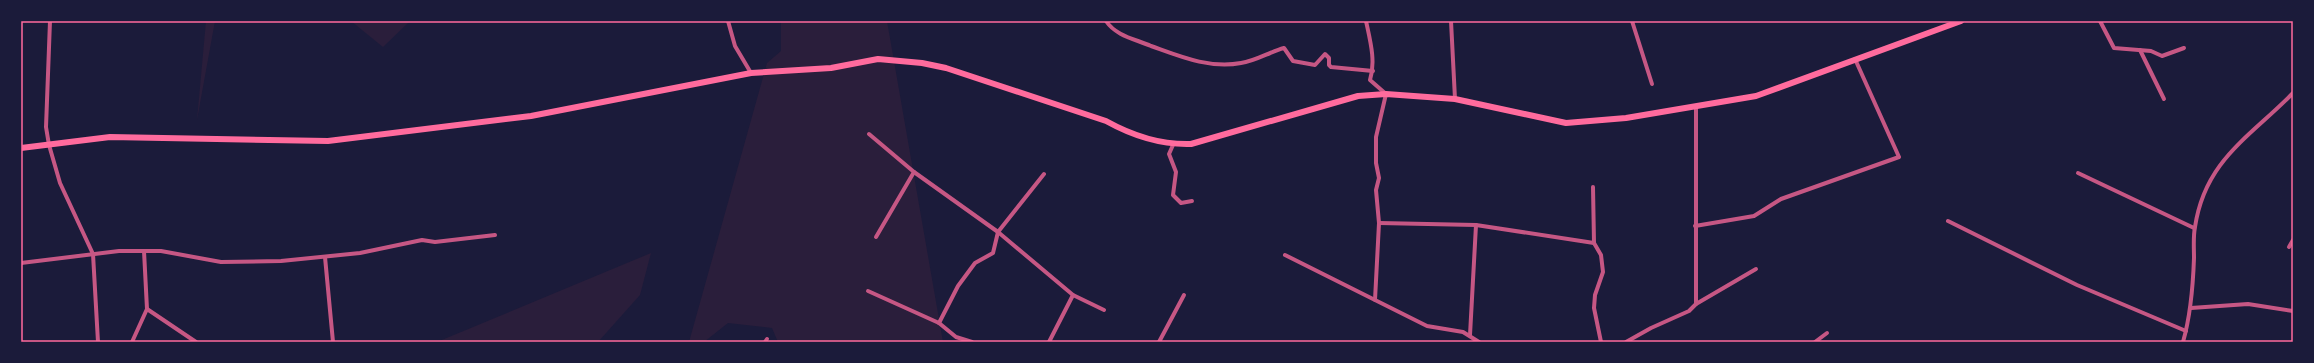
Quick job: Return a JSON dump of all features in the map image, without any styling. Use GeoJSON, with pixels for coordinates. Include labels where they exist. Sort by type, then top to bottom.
{"type":"FeatureCollection","features":[{"type":"Feature","properties":{"kind":"main road"},"geometry":{"type":"LineString","coordinates":[[21,148],[110,137],[328,141],[532,116],[751,73],[831,68],[878,59],[922,62],[946,68],[1106,121],[1128,133],[1173,145],[1191,144],[1358,96],[1386,94],[1455,99],[1566,122],[1626,118],[1756,96],[1961,21]]}},
{"type":"Feature","properties":{"kind":"street"},"geometry":{"type":"LineString","coordinates":[[50,21],[46,127],[49,145],[60,183],[93,254],[98,342]]}},
{"type":"Feature","properties":{"kind":"street"},"geometry":{"type":"LineString","coordinates":[[728,21],[735,46],[751,73]]}},
{"type":"Feature","properties":{"kind":"street"},"geometry":{"type":"LineString","coordinates":[[1106,21],[1110,28],[1127,38],[1190,60],[1222,64],[1241,64],[1284,48],[1292,61],[1315,65],[1325,54],[1330,58],[1329,65],[1331,66],[1373,71]]}},
{"type":"Feature","properties":{"kind":"street"},"geometry":{"type":"LineString","coordinates":[[1366,21],[1372,53],[1373,71],[1370,80],[1386,94],[1376,137],[1376,163],[1379,178],[1376,190],[1379,223],[1375,300]]}},
{"type":"Feature","properties":{"kind":"street"},"geometry":{"type":"LineString","coordinates":[[1451,21],[1455,99]]}},
{"type":"Feature","properties":{"kind":"street"},"geometry":{"type":"LineString","coordinates":[[1632,21],[1652,84]]}},
{"type":"Feature","properties":{"kind":"street"},"geometry":{"type":"LineString","coordinates":[[2100,21],[2114,48],[2151,51],[2162,56],[2184,48]]}},
{"type":"Feature","properties":{"kind":"street"},"geometry":{"type":"LineString","coordinates":[[2140,50],[2164,98]]}},
{"type":"Feature","properties":{"kind":"street"},"geometry":{"type":"LineString","coordinates":[[1695,226],[1754,216],[1781,199],[1899,157],[1855,59]]}},
{"type":"Feature","properties":{"kind":"street"},"geometry":{"type":"LineString","coordinates":[[2183,342],[2191,308],[2194,228],[2203,192],[2212,174],[2244,137],[2293,93]]}},
{"type":"Feature","properties":{"kind":"street"},"geometry":{"type":"LineString","coordinates":[[1696,107],[1696,304]]}},
{"type":"Feature","properties":{"kind":"street"},"geometry":{"type":"LineString","coordinates":[[869,134],[914,172],[998,232],[1073,295],[1104,310]]}},
{"type":"Feature","properties":{"kind":"street"},"geometry":{"type":"LineString","coordinates":[[1173,145],[1169,154],[1176,172],[1173,194],[1181,203],[1192,201]]}},
{"type":"Feature","properties":{"kind":"street"},"geometry":{"type":"LineString","coordinates":[[876,237],[914,172]]}},
{"type":"Feature","properties":{"kind":"street"},"geometry":{"type":"LineString","coordinates":[[2078,173],[2194,228]]}},
{"type":"Feature","properties":{"kind":"street"},"geometry":{"type":"LineString","coordinates":[[939,323],[958,286],[975,264],[993,253],[998,232],[1044,174]]}},
{"type":"Feature","properties":{"kind":"street"},"geometry":{"type":"LineString","coordinates":[[1593,187],[1594,243],[1601,255],[1603,272],[1595,296],[1594,308],[1601,342]]}},
{"type":"Feature","properties":{"kind":"street"},"geometry":{"type":"LineString","coordinates":[[1948,221],[2077,285],[2186,331]]}},
{"type":"Feature","properties":{"kind":"street"},"geometry":{"type":"LineString","coordinates":[[1379,223],[1476,225],[1594,243]]}},
{"type":"Feature","properties":{"kind":"street"},"geometry":{"type":"LineString","coordinates":[[1470,335],[1476,225]]}},
{"type":"Feature","properties":{"kind":"street"},"geometry":{"type":"LineString","coordinates":[[21,263],[119,251],[161,251],[221,262],[282,261],[325,257],[389,248],[395,245],[422,240],[434,242],[495,236]]}},
{"type":"Feature","properties":{"kind":"street"},"geometry":{"type":"LineString","coordinates":[[2289,246],[2293,240]]}},
{"type":"Feature","properties":{"kind":"street"},"geometry":{"type":"LineString","coordinates":[[132,342],[147,309],[144,252]]}},
{"type":"Feature","properties":{"kind":"street"},"geometry":{"type":"LineString","coordinates":[[1285,255],[1427,326],[1470,335],[1479,342]]}},
{"type":"Feature","properties":{"kind":"street"},"geometry":{"type":"LineString","coordinates":[[325,257],[333,342]]}},
{"type":"Feature","properties":{"kind":"street"},"geometry":{"type":"LineString","coordinates":[[1626,342],[1651,328],[1689,311],[1696,304],[1756,269]]}},
{"type":"Feature","properties":{"kind":"street"},"geometry":{"type":"LineString","coordinates":[[868,291],[939,323],[956,337],[972,342]]}},
{"type":"Feature","properties":{"kind":"street"},"geometry":{"type":"LineString","coordinates":[[1049,342],[1073,295]]}},
{"type":"Feature","properties":{"kind":"street"},"geometry":{"type":"LineString","coordinates":[[1159,342],[1184,295]]}},
{"type":"Feature","properties":{"kind":"street"},"geometry":{"type":"LineString","coordinates":[[2191,308],[2248,304],[2293,311]]}},
{"type":"Feature","properties":{"kind":"street"},"geometry":{"type":"LineString","coordinates":[[147,309],[196,342]]}},
{"type":"Feature","properties":{"kind":"street"},"geometry":{"type":"LineString","coordinates":[[1815,342],[1827,333]]}},
{"type":"Feature","properties":{"kind":"shaded area"},"geometry":{"type":"Polygon","coordinates":[[[206,21],[215,21],[197,120],[206,21]]]}},
{"type":"Feature","properties":{"kind":"shaded area"},"geometry":{"type":"Polygon","coordinates":[[[351,21],[410,21],[383,47],[351,21]]]}},
{"type":"Feature","properties":{"kind":"shaded area"},"geometry":{"type":"Polygon","coordinates":[[[781,21],[887,21],[943,342],[778,342],[772,328],[728,323],[704,342],[689,342],[767,63],[781,51],[781,21]]]}},
{"type":"Feature","properties":{"kind":"shaded area"},"geometry":{"type":"Polygon","coordinates":[[[651,253],[640,295],[598,342],[437,342],[651,253]]]}}]}
